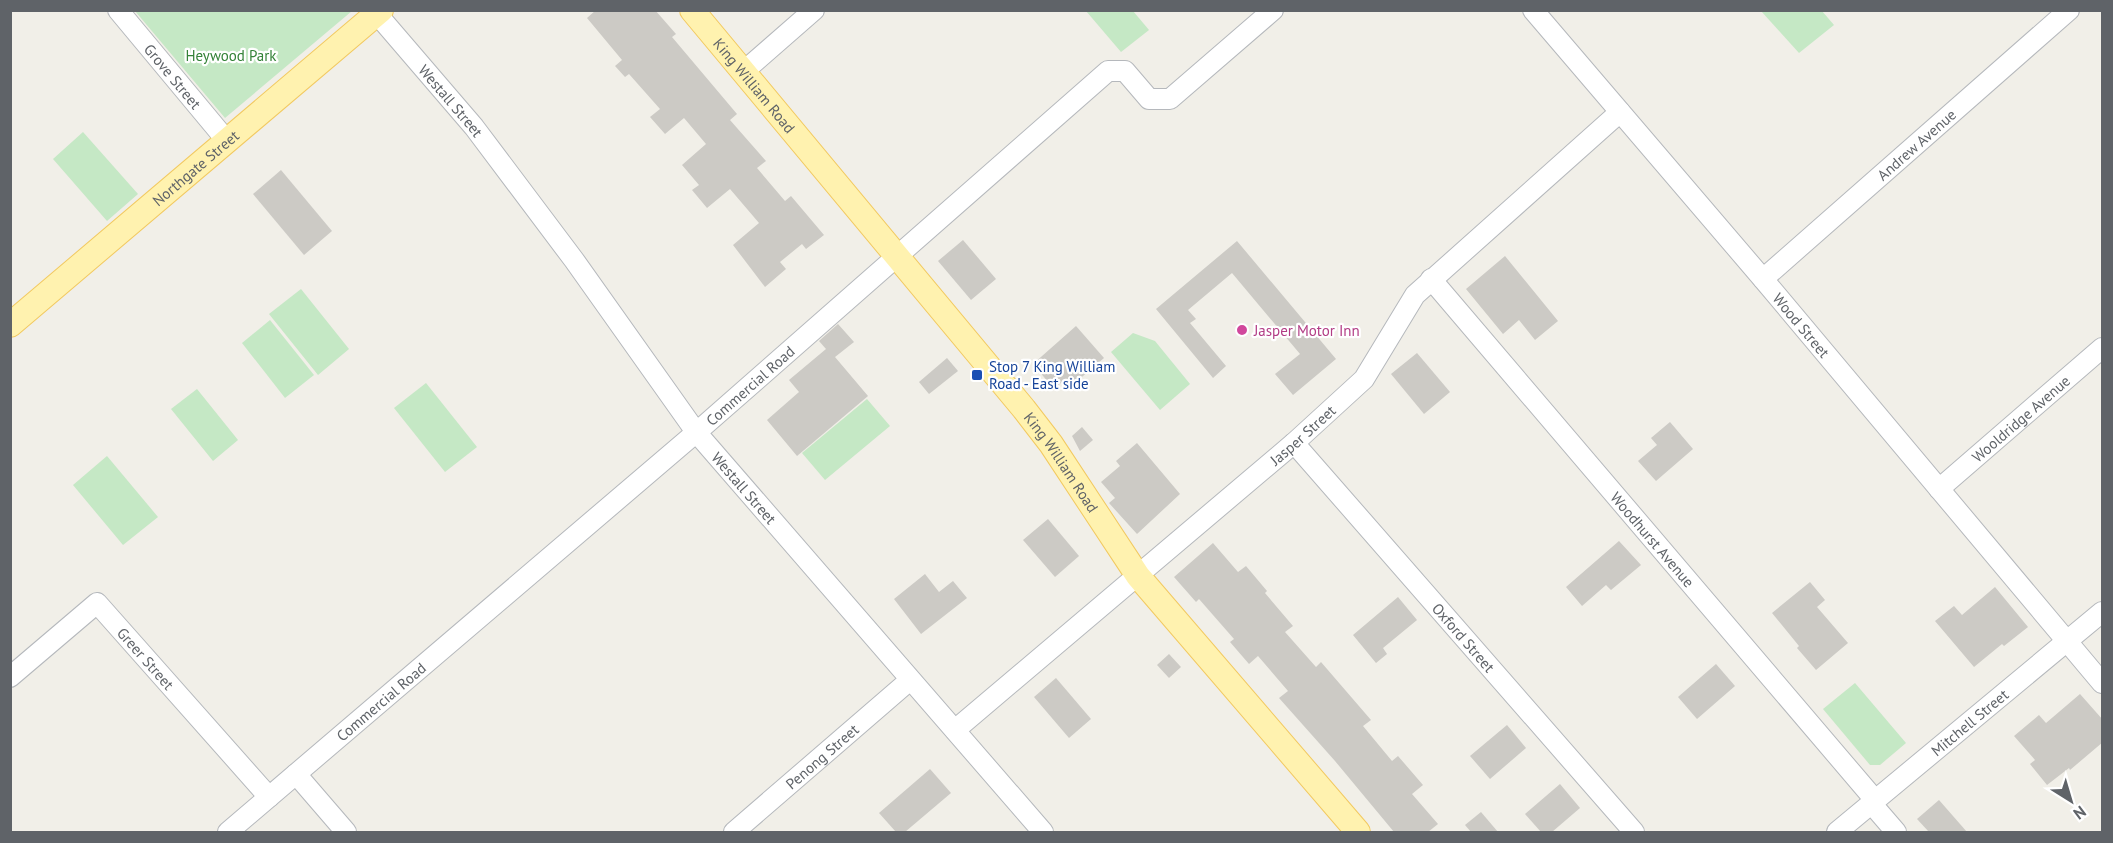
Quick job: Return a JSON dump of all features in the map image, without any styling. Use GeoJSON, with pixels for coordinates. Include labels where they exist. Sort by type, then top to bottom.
{"type":"FeatureCollection","features":[{"type":"Feature","properties":{"kind":"main road","name":"King William Road"},"geometry":{"type":"LineString","coordinates":[[692,10],[1051,444],[1138,576],[1358,832]]}},
{"type":"Feature","properties":{"kind":"main road","name":"Northgate Street"},"geometry":{"type":"LineString","coordinates":[[10,325],[379,12]]}},
{"type":"Feature","properties":{"kind":"street","name":"Grove Street"},"geometry":{"type":"LineString","coordinates":[[118,10],[227,141]]}},
{"type":"Feature","properties":{"kind":"street"},"geometry":{"type":"LineString","coordinates":[[743,72],[814,10]]}},
{"type":"Feature","properties":{"kind":"street","name":"Commercial Road"},"geometry":{"type":"LineString","coordinates":[[228,832],[696,432],[1108,71],[1125,70],[1149,99],[1170,99],[1273,10]]}},
{"type":"Feature","properties":{"kind":"street","name":"Wood Street"},"geometry":{"type":"LineString","coordinates":[[1533,10],[2103,683]]}},
{"type":"Feature","properties":{"kind":"street","name":"Andrew Avenue"},"geometry":{"type":"LineString","coordinates":[[1763,279],[2068,10]]}},
{"type":"Feature","properties":{"kind":"street","name":"Westall Street"},"geometry":{"type":"LineString","coordinates":[[379,12],[474,127],[574,260],[696,432],[1043,832]]}},
{"type":"Feature","properties":{"kind":"street","name":"Jasper Street"},"geometry":{"type":"LineString","coordinates":[[955,730],[1138,576],[1364,379],[1415,295],[1620,112]]}},
{"type":"Feature","properties":{"kind":"street","name":"Woodhurst Avenue"},"geometry":{"type":"LineString","coordinates":[[1431,279],[1873,801],[1896,832]]}},
{"type":"Feature","properties":{"kind":"street","name":"Wooldridge Avenue"},"geometry":{"type":"LineString","coordinates":[[1939,489],[2103,348]]}},
{"type":"Feature","properties":{"kind":"street","name":"Oxford Street"},"geometry":{"type":"LineString","coordinates":[[1294,442],[1634,832]]}},
{"type":"Feature","properties":{"kind":"street","name":"Greer Street"},"geometry":{"type":"LineString","coordinates":[[10,677],[97,603],[269,797]]}},
{"type":"Feature","properties":{"kind":"street","name":"Mitchell Street"},"geometry":{"type":"LineString","coordinates":[[1837,832],[2103,612]]}},
{"type":"Feature","properties":{"kind":"street","name":"Penong Street"},"geometry":{"type":"LineString","coordinates":[[734,832],[910,680]]}},
{"type":"Feature","properties":{"kind":"street"},"geometry":{"type":"LineString","coordinates":[[296,774],[346,832]]}},
{"type":"Feature","properties":{"kind":"green space","name":"Heywood Park"},"geometry":{"type":"Polygon","coordinates":[[[135,11],[352,11],[225,118],[135,11]]]}},
{"type":"Feature","properties":{"kind":"green space"},"geometry":{"type":"Polygon","coordinates":[[[1086,11],[1133,11],[1149,30],[1121,52],[1086,11]]]}},
{"type":"Feature","properties":{"kind":"green space"},"geometry":{"type":"Polygon","coordinates":[[[1761,11],[1822,11],[1834,25],[1799,53],[1761,11]]]}},
{"type":"Feature","properties":{"kind":"green space"},"geometry":{"type":"Polygon","coordinates":[[[83,132],[138,194],[107,221],[53,159],[83,132]]]}},
{"type":"Feature","properties":{"kind":"green space"},"geometry":{"type":"Polygon","coordinates":[[[301,289],[349,349],[318,375],[269,314],[301,289]]]}},
{"type":"Feature","properties":{"kind":"green space"},"geometry":{"type":"Polygon","coordinates":[[[270,320],[314,375],[285,398],[242,343],[270,320]]]}},
{"type":"Feature","properties":{"kind":"green space"},"geometry":{"type":"Polygon","coordinates":[[[1133,333],[1155,341],[1190,384],[1160,410],[1111,352],[1133,333]]]}},
{"type":"Feature","properties":{"kind":"green space"},"geometry":{"type":"Polygon","coordinates":[[[426,383],[477,447],[445,472],[394,408],[426,383]]]}},
{"type":"Feature","properties":{"kind":"green space"},"geometry":{"type":"Polygon","coordinates":[[[197,389],[238,440],[213,461],[171,409],[197,389]]]}},
{"type":"Feature","properties":{"kind":"green space"},"geometry":{"type":"Polygon","coordinates":[[[867,399],[890,426],[825,480],[802,453],[867,399]]]}},
{"type":"Feature","properties":{"kind":"green space"},"geometry":{"type":"Polygon","coordinates":[[[107,456],[158,517],[123,545],[73,485],[107,456]]]}},
{"type":"Feature","properties":{"kind":"green space"},"geometry":{"type":"Polygon","coordinates":[[[1855,683],[1906,743],[1880,765],[1870,765],[1823,709],[1855,683]]]}},
{"type":"Feature","properties":{"kind":"building"},"geometry":{"type":"Polygon","coordinates":[[[596,10],[655,10],[676,34],[672,37],[737,114],[730,120],[766,161],[757,168],[785,201],[791,196],[824,235],[806,249],[802,244],[780,262],[786,269],[765,287],[733,245],[759,223],[730,189],[707,208],[692,190],[699,185],[682,165],[706,144],[684,118],[665,134],[650,117],[660,109],[629,74],[625,77],[615,66],[622,60],[587,18],[596,10]]]}},
{"type":"Feature","properties":{"kind":"building"},"geometry":{"type":"Polygon","coordinates":[[[281,170],[332,231],[304,255],[253,194],[281,170]]]}},
{"type":"Feature","properties":{"kind":"building"},"geometry":{"type":"Polygon","coordinates":[[[963,240],[996,279],[971,300],[938,261],[963,240]]]}},
{"type":"Feature","properties":{"kind":"building"},"geometry":{"type":"Polygon","coordinates":[[[1237,241],[1336,359],[1293,395],[1275,374],[1300,354],[1232,273],[1188,310],[1196,319],[1190,323],[1226,366],[1213,378],[1156,309],[1237,241]]]}},
{"type":"Feature","properties":{"kind":"building"},"geometry":{"type":"Polygon","coordinates":[[[1505,256],[1558,321],[1535,340],[1519,320],[1503,334],[1466,289],[1505,256]]]}},
{"type":"Feature","properties":{"kind":"building"},"geometry":{"type":"Polygon","coordinates":[[[838,324],[854,342],[835,357],[868,396],[797,456],[767,420],[799,392],[789,380],[826,349],[819,341],[838,324]]]}},
{"type":"Feature","properties":{"kind":"building"},"geometry":{"type":"Polygon","coordinates":[[[1076,326],[1104,358],[1069,388],[1063,381],[1054,389],[1033,364],[1076,326]]]}},
{"type":"Feature","properties":{"kind":"building"},"geometry":{"type":"Polygon","coordinates":[[[1417,353],[1450,392],[1424,414],[1391,374],[1417,353]]]}},
{"type":"Feature","properties":{"kind":"building"},"geometry":{"type":"Polygon","coordinates":[[[947,358],[958,371],[929,394],[919,382],[947,358]]]}},
{"type":"Feature","properties":{"kind":"building"},"geometry":{"type":"Polygon","coordinates":[[[1670,422],[1693,449],[1656,481],[1638,461],[1657,445],[1651,438],[1670,422]]]}},
{"type":"Feature","properties":{"kind":"building"},"geometry":{"type":"Polygon","coordinates":[[[1082,427],[1093,440],[1080,451],[1072,436],[1082,427]]]}},
{"type":"Feature","properties":{"kind":"building"},"geometry":{"type":"Polygon","coordinates":[[[1137,443],[1180,494],[1137,534],[1109,503],[1115,498],[1101,482],[1120,466],[1116,461],[1137,443]]]}},
{"type":"Feature","properties":{"kind":"building"},"geometry":{"type":"Polygon","coordinates":[[[1048,519],[1079,556],[1055,577],[1023,540],[1048,519]]]}},
{"type":"Feature","properties":{"kind":"building"},"geometry":{"type":"Polygon","coordinates":[[[1619,541],[1641,565],[1611,590],[1606,585],[1582,606],[1566,587],[1619,541]]]}},
{"type":"Feature","properties":{"kind":"building"},"geometry":{"type":"Polygon","coordinates":[[[1213,543],[1238,572],[1246,566],[1293,626],[1285,632],[1316,667],[1321,662],[1371,720],[1363,726],[1392,761],[1398,756],[1423,785],[1412,794],[1438,824],[1428,832],[1394,832],[1279,698],[1288,691],[1258,656],[1249,664],[1230,642],[1234,639],[1199,599],[1196,602],[1174,577],[1213,543]]]}},
{"type":"Feature","properties":{"kind":"building"},"geometry":{"type":"Polygon","coordinates":[[[925,574],[939,592],[953,581],[967,598],[921,634],[894,599],[925,574]]]}},
{"type":"Feature","properties":{"kind":"building"},"geometry":{"type":"Polygon","coordinates":[[[1810,582],[1825,600],[1817,607],[1848,643],[1816,670],[1772,613],[1810,582]]]}},
{"type":"Feature","properties":{"kind":"building"},"geometry":{"type":"Polygon","coordinates":[[[1995,587],[2028,627],[2004,646],[2002,644],[1974,667],[1935,621],[1954,606],[1962,615],[1995,587]]]}},
{"type":"Feature","properties":{"kind":"building"},"geometry":{"type":"Polygon","coordinates":[[[1398,597],[1417,620],[1383,648],[1387,654],[1376,663],[1353,635],[1398,597]]]}},
{"type":"Feature","properties":{"kind":"building"},"geometry":{"type":"Polygon","coordinates":[[[1169,654],[1181,667],[1169,678],[1157,665],[1169,654]]]}},
{"type":"Feature","properties":{"kind":"building"},"geometry":{"type":"Polygon","coordinates":[[[1716,664],[1735,686],[1697,719],[1678,697],[1716,664]]]}},
{"type":"Feature","properties":{"kind":"building"},"geometry":{"type":"Polygon","coordinates":[[[1056,678],[1091,719],[1069,738],[1034,697],[1056,678]]]}},
{"type":"Feature","properties":{"kind":"building"},"geometry":{"type":"Polygon","coordinates":[[[2080,694],[2103,720],[2103,742],[2070,770],[2069,768],[2047,785],[2030,764],[2035,760],[2014,736],[2039,715],[2046,723],[2080,694]]]}},
{"type":"Feature","properties":{"kind":"building"},"geometry":{"type":"Polygon","coordinates":[[[1507,725],[1526,748],[1490,779],[1470,756],[1507,725]]]}},
{"type":"Feature","properties":{"kind":"building"},"geometry":{"type":"Polygon","coordinates":[[[930,769],[951,793],[905,832],[896,832],[879,813],[930,769]]]}},
{"type":"Feature","properties":{"kind":"building"},"geometry":{"type":"Polygon","coordinates":[[[1560,784],[1580,808],[1552,832],[1541,832],[1525,814],[1560,784]]]}},
{"type":"Feature","properties":{"kind":"building"},"geometry":{"type":"Polygon","coordinates":[[[1939,800],[1967,832],[1929,832],[1917,819],[1939,800]]]}},
{"type":"Feature","properties":{"kind":"building"},"geometry":{"type":"Polygon","coordinates":[[[1481,812],[1498,832],[1471,832],[1465,825],[1481,812]]]}},
{"type":"Feature","properties":{"kind":"place","name":"Jasper Motor Inn"},"geometry":{"type":"Point","coordinates":[1242,330]}},
{"type":"Feature","properties":{"kind":"place","name":"Stop 7 King William Road - East side"},"geometry":{"type":"Point","coordinates":[977,375]}}]}
